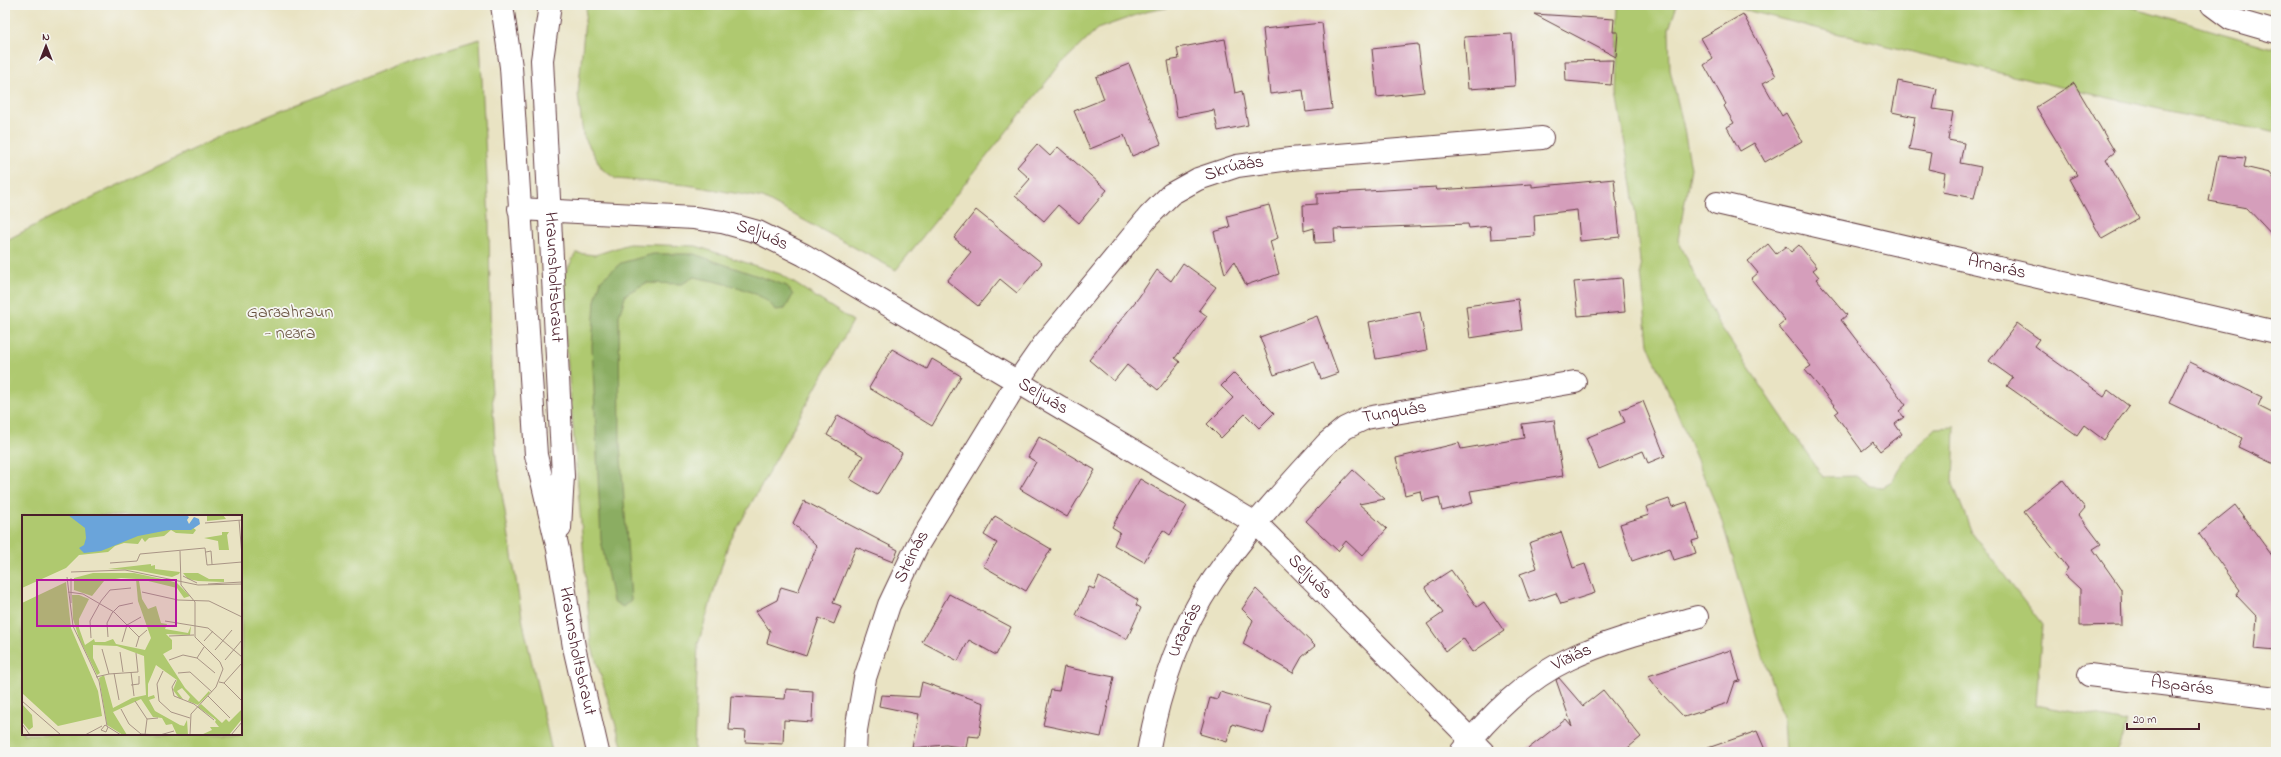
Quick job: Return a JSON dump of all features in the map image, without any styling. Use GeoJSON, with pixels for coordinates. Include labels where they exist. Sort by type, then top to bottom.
{"type":"FeatureCollection","features":[{"type":"Feature","properties":{"kind":"street","name":"Hraunsholtsbraut"},"geometry":{"type":"LineString","coordinates":[[502,5],[511,67],[536,455],[558,549],[574,647],[598,752]]}},
{"type":"Feature","properties":{"kind":"street","name":"Hraunsholtsbraut"},"geometry":{"type":"LineString","coordinates":[[550,5],[542,60],[563,476],[558,549]]}},
{"type":"Feature","properties":{"kind":"street"},"geometry":{"type":"LineString","coordinates":[[2212,5],[2231,19],[2276,32]]}},
{"type":"Feature","properties":{"kind":"street"},"geometry":{"type":"LineString","coordinates":[[2233,5],[2276,16]]}},
{"type":"Feature","properties":{"kind":"street","name":"Skrúðás"},"geometry":{"type":"LineString","coordinates":[[1018,381],[1043,345],[1149,216],[1171,194],[1198,179],[1237,166],[1290,159],[1542,138]]}},
{"type":"Feature","properties":{"kind":"street","name":"Arnarás"},"geometry":{"type":"LineString","coordinates":[[1717,203],[2276,332]]}},
{"type":"Feature","properties":{"kind":"street","name":"Seljuás"},"geometry":{"type":"LineString","coordinates":[[519,209],[694,218],[722,222],[758,232],[804,255],[1257,524],[1471,748]]}},
{"type":"Feature","properties":{"kind":"street","name":"Steinás"},"geometry":{"type":"LineString","coordinates":[[855,752],[856,730],[865,678],[889,605],[917,546],[1018,381]]}},
{"type":"Feature","properties":{"kind":"street","name":"Tunguás"},"geometry":{"type":"LineString","coordinates":[[1257,524],[1327,442],[1352,425],[1366,418],[1575,382]]}},
{"type":"Feature","properties":{"kind":"street","name":"Urðarás"},"geometry":{"type":"LineString","coordinates":[[1148,752],[1164,682],[1193,614],[1212,581],[1257,524]]}},
{"type":"Feature","properties":{"kind":"street","name":"Víðiás"},"geometry":{"type":"LineString","coordinates":[[1471,748],[1498,711],[1540,675],[1569,659],[1626,638],[1697,617]]}},
{"type":"Feature","properties":{"kind":"street","name":"Asparás"},"geometry":{"type":"LineString","coordinates":[[2089,675],[2276,698]]}},
{"type":"Feature","properties":{"kind":"green space"},"geometry":{"type":"Polygon","coordinates":[[[589,5],[1183,5],[1145,12],[1097,29],[1059,66],[896,270],[763,198],[687,185],[616,179],[602,169],[583,135],[578,94],[586,10],[589,5]]]}},
{"type":"Feature","properties":{"kind":"green space"},"geometry":{"type":"Polygon","coordinates":[[[1619,5],[1677,5],[1669,29],[1670,70],[1683,124],[1691,168],[1678,240],[1717,321],[1823,477],[1856,476],[1870,486],[1883,487],[1892,482],[1903,461],[1935,428],[1955,427],[1953,484],[1972,533],[2042,625],[2036,705],[2127,722],[2117,752],[1786,752],[1784,720],[1757,638],[1719,512],[1648,344],[1633,190],[1616,93],[1619,5]]]}},
{"type":"Feature","properties":{"kind":"green space"},"geometry":{"type":"Polygon","coordinates":[[[1726,5],[2125,5],[2276,49],[2276,133],[2000,73],[1726,5]]]}},
{"type":"Feature","properties":{"kind":"green space","name":"Garðahraun - neðra"},"geometry":{"type":"Polygon","coordinates":[[[480,39],[489,220],[491,377],[496,457],[523,623],[552,752],[5,752],[5,241],[53,216],[238,128],[401,63],[480,39]]]}},
{"type":"Feature","properties":{"kind":"green space"},"geometry":{"type":"Polygon","coordinates":[[[629,244],[696,246],[780,274],[853,321],[728,545],[698,644],[694,752],[624,752],[591,644],[561,281],[576,253],[595,255],[629,244]]]}},
{"type":"Feature","properties":{"kind":"green space"},"geometry":{"type":"Polygon","coordinates":[[[653,254],[694,254],[787,286],[793,295],[785,309],[775,310],[761,297],[750,292],[727,284],[694,277],[682,284],[646,283],[626,294],[619,316],[620,443],[631,600],[623,607],[613,601],[601,540],[592,346],[595,301],[601,280],[621,263],[653,254]]]}},
{"type":"Feature","properties":{"kind":"building"},"geometry":{"type":"Polygon","coordinates":[[[1534,14],[1614,19],[1613,32],[1618,32],[1616,57],[1534,14]]]}},
{"type":"Feature","properties":{"kind":"building"},"geometry":{"type":"Polygon","coordinates":[[[1743,14],[1776,76],[1763,83],[1782,116],[1786,113],[1802,141],[1765,162],[1754,143],[1740,151],[1727,127],[1734,123],[1724,106],[1726,104],[1704,65],[1713,59],[1701,38],[1743,14]]]}},
{"type":"Feature","properties":{"kind":"building"},"geometry":{"type":"Polygon","coordinates":[[[1322,23],[1332,109],[1306,112],[1303,90],[1270,94],[1263,29],[1322,23]]]}},
{"type":"Feature","properties":{"kind":"building"},"geometry":{"type":"Polygon","coordinates":[[[1512,34],[1515,86],[1468,89],[1464,37],[1512,34]]]}},
{"type":"Feature","properties":{"kind":"building"},"geometry":{"type":"Polygon","coordinates":[[[1225,39],[1235,93],[1242,91],[1248,125],[1218,131],[1214,110],[1177,117],[1168,61],[1179,59],[1177,48],[1225,39]]]}},
{"type":"Feature","properties":{"kind":"building"},"geometry":{"type":"Polygon","coordinates":[[[1418,44],[1424,92],[1377,97],[1372,49],[1418,44]]]}},
{"type":"Feature","properties":{"kind":"building"},"geometry":{"type":"Polygon","coordinates":[[[1613,60],[1611,85],[1566,81],[1565,61],[1613,60]]]}},
{"type":"Feature","properties":{"kind":"building"},"geometry":{"type":"Polygon","coordinates":[[[1129,64],[1161,144],[1132,156],[1124,135],[1090,149],[1074,111],[1104,99],[1096,77],[1129,64]]]}},
{"type":"Feature","properties":{"kind":"building"},"geometry":{"type":"Polygon","coordinates":[[[1898,81],[1937,89],[1933,109],[1953,112],[1948,140],[1964,143],[1960,163],[1981,167],[1974,198],[1942,192],[1945,173],[1928,169],[1931,153],[1909,149],[1915,117],[1892,112],[1898,81]]]}},
{"type":"Feature","properties":{"kind":"building"},"geometry":{"type":"Polygon","coordinates":[[[2074,83],[2115,152],[2106,159],[2139,218],[2102,239],[2069,179],[2077,175],[2036,107],[2074,83]]]}},
{"type":"Feature","properties":{"kind":"building"},"geometry":{"type":"Polygon","coordinates":[[[1037,144],[1050,156],[1058,147],[1107,190],[1079,223],[1058,205],[1044,221],[1015,196],[1030,179],[1017,167],[1037,144]]]}},
{"type":"Feature","properties":{"kind":"building"},"geometry":{"type":"Polygon","coordinates":[[[2218,156],[2246,158],[2244,167],[2270,173],[2276,182],[2276,239],[2247,208],[2209,201],[2218,156]]]}},
{"type":"Feature","properties":{"kind":"building"},"geometry":{"type":"Polygon","coordinates":[[[1614,179],[1620,237],[1580,241],[1577,210],[1534,215],[1535,236],[1491,239],[1490,226],[1469,228],[1468,224],[1334,229],[1335,242],[1315,243],[1314,228],[1304,231],[1303,205],[1317,204],[1317,194],[1436,187],[1437,190],[1532,184],[1532,187],[1614,179]]]}},
{"type":"Feature","properties":{"kind":"building"},"geometry":{"type":"Polygon","coordinates":[[[1269,205],[1278,238],[1270,241],[1279,274],[1246,285],[1234,262],[1225,274],[1214,232],[1230,227],[1227,216],[1269,205]]]}},
{"type":"Feature","properties":{"kind":"building"},"geometry":{"type":"Polygon","coordinates":[[[976,210],[1042,263],[1017,293],[1000,279],[978,306],[947,281],[971,252],[954,238],[976,210]]]}},
{"type":"Feature","properties":{"kind":"building"},"geometry":{"type":"Polygon","coordinates":[[[1768,244],[1776,254],[1786,246],[1791,252],[1799,245],[1817,267],[1813,270],[1819,277],[1816,279],[1847,315],[1841,320],[1906,405],[1899,411],[1904,417],[1895,424],[1902,434],[1880,451],[1873,442],[1862,451],[1835,414],[1839,411],[1805,370],[1811,366],[1778,326],[1785,320],[1751,279],[1758,273],[1748,261],[1768,244]]]}},
{"type":"Feature","properties":{"kind":"building"},"geometry":{"type":"Polygon","coordinates":[[[1183,263],[1216,287],[1199,310],[1207,316],[1175,358],[1180,362],[1158,390],[1127,365],[1114,381],[1089,360],[1139,297],[1157,270],[1171,281],[1183,263]]]}},
{"type":"Feature","properties":{"kind":"building"},"geometry":{"type":"Polygon","coordinates":[[[1622,278],[1625,312],[1578,316],[1574,282],[1622,278]]]}},
{"type":"Feature","properties":{"kind":"building"},"geometry":{"type":"Polygon","coordinates":[[[1518,299],[1522,330],[1470,338],[1466,306],[1518,299]]]}},
{"type":"Feature","properties":{"kind":"building"},"geometry":{"type":"Polygon","coordinates":[[[1420,312],[1427,350],[1376,359],[1369,322],[1420,312]]]}},
{"type":"Feature","properties":{"kind":"building"},"geometry":{"type":"Polygon","coordinates":[[[1317,316],[1338,373],[1321,379],[1314,361],[1274,375],[1260,337],[1317,316]]]}},
{"type":"Feature","properties":{"kind":"building"},"geometry":{"type":"Polygon","coordinates":[[[2017,323],[2039,339],[2034,346],[2104,396],[2108,390],[2129,406],[2104,440],[2084,425],[2077,435],[2007,386],[2013,378],[1989,361],[2017,323]]]}},
{"type":"Feature","properties":{"kind":"building"},"geometry":{"type":"Polygon","coordinates":[[[892,349],[927,369],[932,359],[961,376],[932,426],[869,388],[892,349]]]}},
{"type":"Feature","properties":{"kind":"building"},"geometry":{"type":"Polygon","coordinates":[[[2189,362],[2262,397],[2258,406],[2276,415],[2276,465],[2238,447],[2242,438],[2169,403],[2189,362]]]}},
{"type":"Feature","properties":{"kind":"building"},"geometry":{"type":"Polygon","coordinates":[[[1234,373],[1274,413],[1259,428],[1245,414],[1221,438],[1207,424],[1233,398],[1221,386],[1234,373]]]}},
{"type":"Feature","properties":{"kind":"building"},"geometry":{"type":"Polygon","coordinates":[[[1643,401],[1665,456],[1648,463],[1643,451],[1599,469],[1586,438],[1625,422],[1620,410],[1643,401]]]}},
{"type":"Feature","properties":{"kind":"building"},"geometry":{"type":"Polygon","coordinates":[[[838,415],[902,453],[877,495],[850,479],[863,456],[827,435],[838,415]]]}},
{"type":"Feature","properties":{"kind":"building"},"geometry":{"type":"Polygon","coordinates":[[[1554,420],[1563,476],[1470,491],[1473,503],[1442,511],[1439,497],[1422,501],[1420,491],[1405,495],[1396,458],[1459,443],[1461,449],[1524,438],[1522,424],[1554,420]]]}},
{"type":"Feature","properties":{"kind":"building"},"geometry":{"type":"Polygon","coordinates":[[[1039,437],[1095,470],[1067,517],[1020,489],[1036,462],[1028,457],[1039,437]]]}},
{"type":"Feature","properties":{"kind":"building"},"geometry":{"type":"Polygon","coordinates":[[[1353,470],[1385,499],[1359,504],[1387,529],[1362,556],[1346,541],[1338,551],[1306,521],[1353,470]]]}},
{"type":"Feature","properties":{"kind":"building"},"geometry":{"type":"Polygon","coordinates":[[[1140,479],[1187,506],[1170,535],[1163,530],[1144,562],[1114,545],[1120,532],[1112,527],[1140,479]]]}},
{"type":"Feature","properties":{"kind":"building"},"geometry":{"type":"Polygon","coordinates":[[[2063,480],[2085,508],[2079,515],[2101,544],[2093,549],[2121,589],[2122,625],[2080,626],[2080,589],[2064,574],[2068,568],[2024,511],[2063,480]]]}},
{"type":"Feature","properties":{"kind":"building"},"geometry":{"type":"Polygon","coordinates":[[[1669,499],[1672,507],[1687,502],[1699,539],[1692,541],[1696,553],[1674,560],[1670,548],[1632,561],[1620,524],[1649,515],[1646,507],[1669,499]]]}},
{"type":"Feature","properties":{"kind":"building"},"geometry":{"type":"Polygon","coordinates":[[[804,501],[898,550],[893,562],[856,547],[833,603],[841,606],[834,624],[819,618],[806,656],[767,643],[770,631],[756,611],[777,600],[781,587],[798,592],[817,546],[793,523],[804,501]]]}},
{"type":"Feature","properties":{"kind":"building"},"geometry":{"type":"Polygon","coordinates":[[[2235,505],[2276,561],[2276,651],[2254,649],[2257,617],[2236,595],[2240,590],[2199,534],[2235,505]]]}},
{"type":"Feature","properties":{"kind":"building"},"geometry":{"type":"Polygon","coordinates":[[[995,516],[1051,549],[1026,591],[983,566],[997,543],[984,535],[995,516]]]}},
{"type":"Feature","properties":{"kind":"building"},"geometry":{"type":"Polygon","coordinates":[[[1561,532],[1573,568],[1585,564],[1595,593],[1561,604],[1556,593],[1530,602],[1520,574],[1537,568],[1529,543],[1561,532]]]}},
{"type":"Feature","properties":{"kind":"building"},"geometry":{"type":"Polygon","coordinates":[[[1451,570],[1477,607],[1484,602],[1504,631],[1473,652],[1463,638],[1446,651],[1427,624],[1443,613],[1425,587],[1451,570]]]}},
{"type":"Feature","properties":{"kind":"building"},"geometry":{"type":"Polygon","coordinates":[[[1099,577],[1138,600],[1136,605],[1141,608],[1127,639],[1076,615],[1089,587],[1094,589],[1099,577]]]}},
{"type":"Feature","properties":{"kind":"building"},"geometry":{"type":"Polygon","coordinates":[[[1256,589],[1315,646],[1302,657],[1293,673],[1243,644],[1253,620],[1242,609],[1256,589]]]}},
{"type":"Feature","properties":{"kind":"building"},"geometry":{"type":"Polygon","coordinates":[[[949,594],[1011,627],[996,655],[969,640],[958,661],[922,642],[949,594]]]}},
{"type":"Feature","properties":{"kind":"building"},"geometry":{"type":"Polygon","coordinates":[[[1731,650],[1740,681],[1735,682],[1728,703],[1684,717],[1662,694],[1648,676],[1731,650]]]}},
{"type":"Feature","properties":{"kind":"building"},"geometry":{"type":"Polygon","coordinates":[[[1064,667],[1114,677],[1101,737],[1043,725],[1051,690],[1059,691],[1064,667]]]}},
{"type":"Feature","properties":{"kind":"building"},"geometry":{"type":"Polygon","coordinates":[[[1559,678],[1583,706],[1603,690],[1641,737],[1623,752],[1524,752],[1566,719],[1572,726],[1556,680],[1559,678]]]}},
{"type":"Feature","properties":{"kind":"building"},"geometry":{"type":"Polygon","coordinates":[[[922,682],[984,703],[979,737],[968,736],[966,748],[946,745],[912,748],[918,714],[879,706],[881,695],[919,697],[922,682]]]}},
{"type":"Feature","properties":{"kind":"building"},"geometry":{"type":"Polygon","coordinates":[[[786,689],[813,691],[812,722],[784,720],[783,744],[745,742],[746,731],[729,730],[731,696],[785,699],[786,689]]]}},
{"type":"Feature","properties":{"kind":"building"},"geometry":{"type":"Polygon","coordinates":[[[1220,692],[1271,706],[1264,733],[1232,724],[1227,742],[1200,734],[1210,698],[1217,700],[1220,692]]]}},
{"type":"Feature","properties":{"kind":"building"},"geometry":{"type":"Polygon","coordinates":[[[1757,731],[1766,752],[1706,752],[1705,749],[1757,731]]]}}]}
